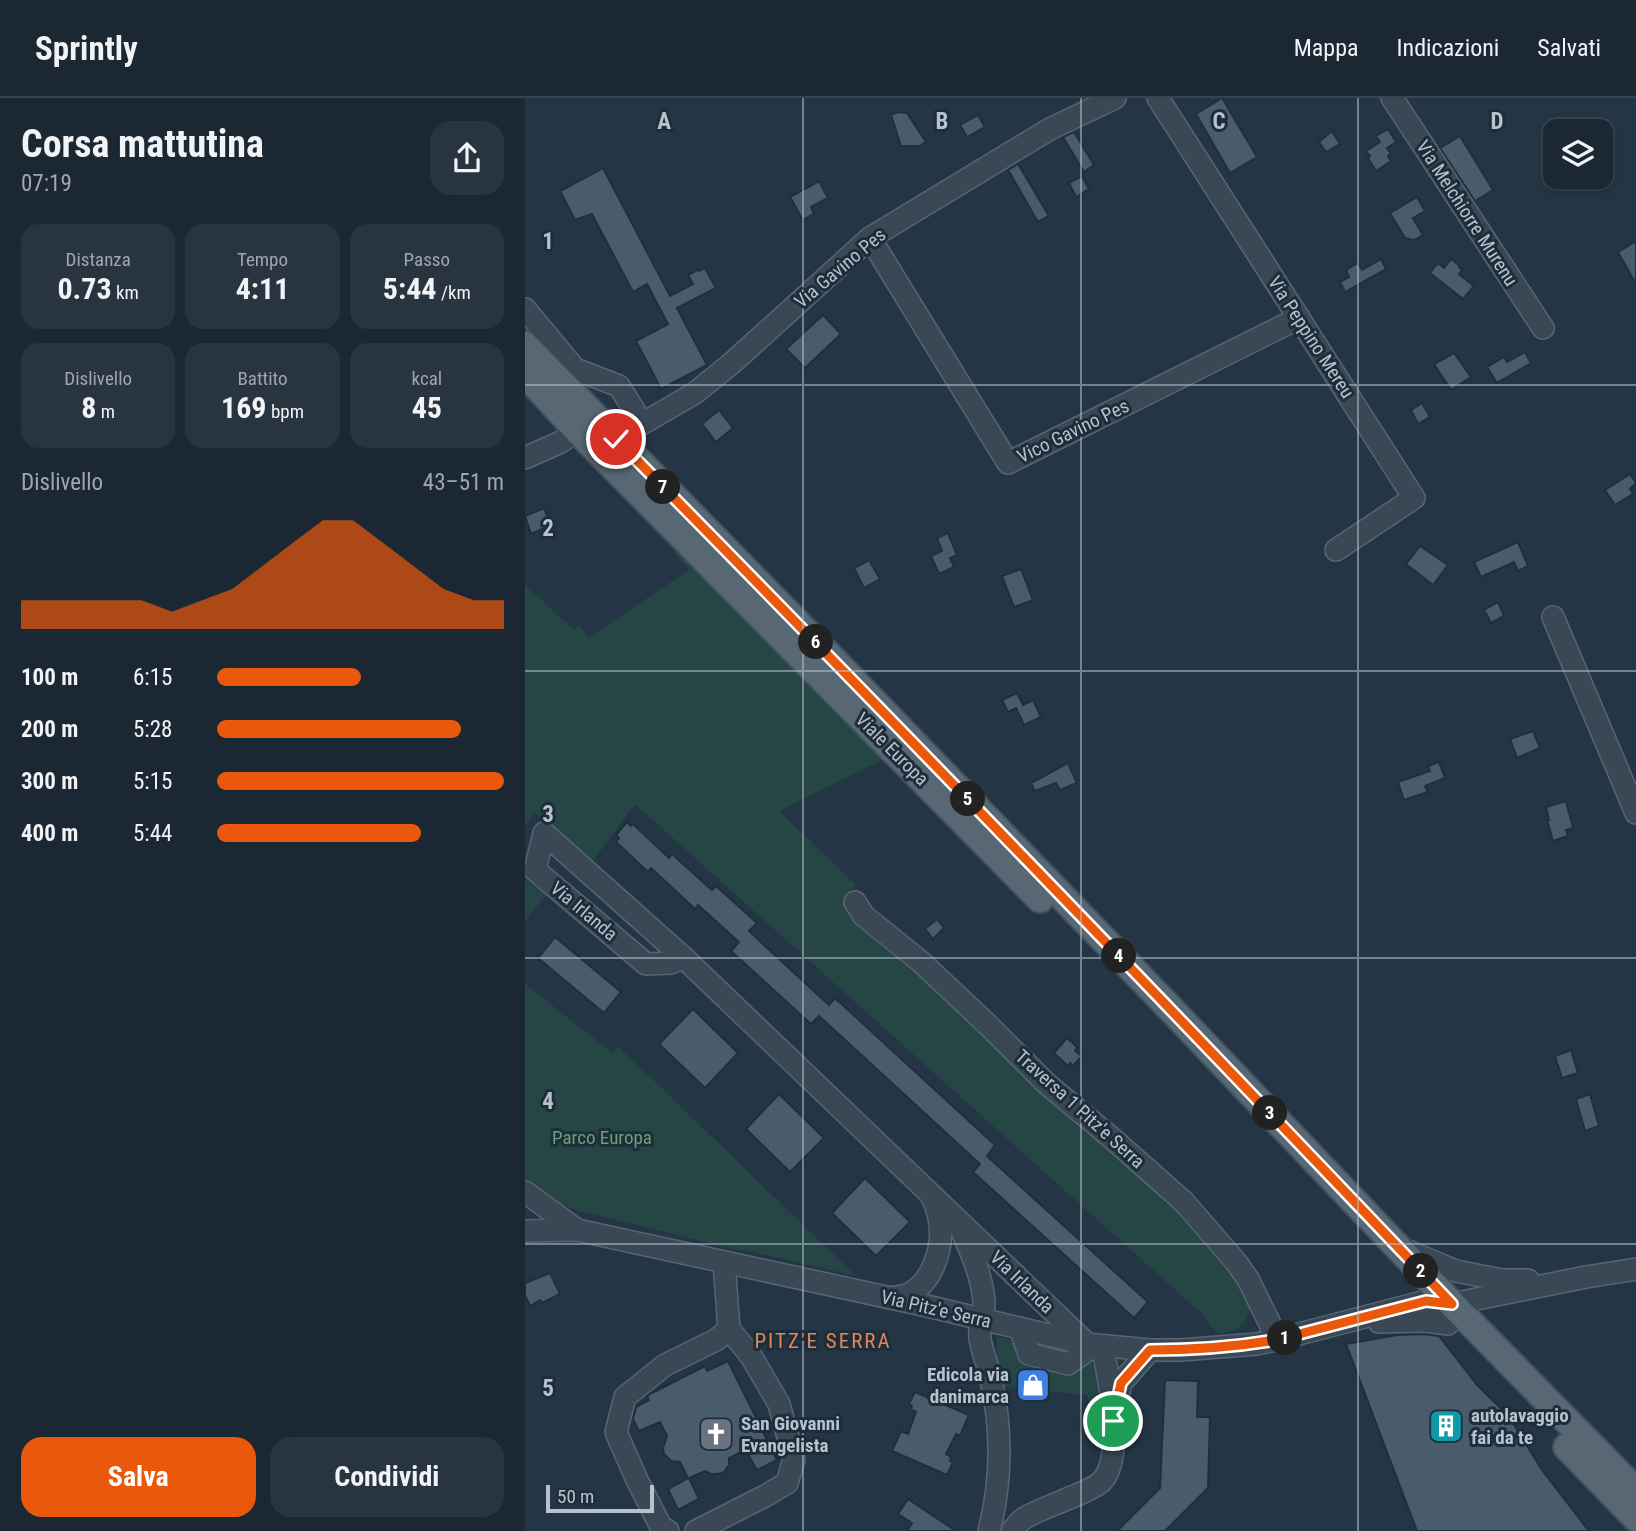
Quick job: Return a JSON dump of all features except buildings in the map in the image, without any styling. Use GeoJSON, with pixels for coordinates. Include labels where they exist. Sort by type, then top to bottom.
{"type":"FeatureCollection","features":[{"type":"Feature","properties":{"kind":"main road","name":"Viale Europa"},"geometry":{"type":"LineString","coordinates":[[525,345],[817,643],[1397,1246],[1450,1314],[1636,1518]]}},
{"type":"Feature","properties":{"kind":"main road","name":"Viale Europa"},"geometry":{"type":"LineString","coordinates":[[525,374],[577,430],[1121,981],[1426,1301],[1450,1314],[1636,1492]]}},
{"type":"Feature","properties":{"kind":"street","name":"Via Gavino Pes"},"geometry":{"type":"LineString","coordinates":[[616,439],[695,393],[870,238],[1050,129],[1115,98]]}},
{"type":"Feature","properties":{"kind":"street","name":"Via Peppino Mereu"},"geometry":{"type":"LineString","coordinates":[[1158,98],[1414,498],[1336,550]]}},
{"type":"Feature","properties":{"kind":"street","name":"Via Melchiorre Murenu"},"geometry":{"type":"LineString","coordinates":[[1392,98],[1543,328]]}},
{"type":"Feature","properties":{"kind":"street","name":"Vico Gavino Pes"},"geometry":{"type":"LineString","coordinates":[[870,238],[1007,463],[1299,318]]}},
{"type":"Feature","properties":{"kind":"street"},"geometry":{"type":"LineString","coordinates":[[525,309],[575,369],[618,386],[642,423]]}},
{"type":"Feature","properties":{"kind":"street"},"geometry":{"type":"LineString","coordinates":[[525,458],[561,442],[577,430]]}},
{"type":"Feature","properties":{"kind":"street"},"geometry":{"type":"LineString","coordinates":[[1553,617],[1636,813]]}},
{"type":"Feature","properties":{"kind":"street","name":"Via Irlanda"},"geometry":{"type":"LineString","coordinates":[[684,958],[670,963],[646,964],[535,870],[544,833],[684,958],[958,1220],[1094,1345]]}},
{"type":"Feature","properties":{"kind":"street","name":"Traversa 1 Pitz'e Serra"},"geometry":{"type":"LineString","coordinates":[[855,902],[864,916],[920,961],[1047,1084],[1184,1202],[1248,1279],[1276,1340]]}},
{"type":"Feature","properties":{"kind":"street"},"geometry":{"type":"LineString","coordinates":[[525,1192],[577,1230]]}},
{"type":"Feature","properties":{"kind":"street"},"geometry":{"type":"LineString","coordinates":[[890,1298],[910,1294],[933,1268],[940,1244],[940,1225],[932,1195]]}},
{"type":"Feature","properties":{"kind":"street","name":"Via Irlanda"},"geometry":{"type":"LineString","coordinates":[[958,1220],[977,1267],[984,1303],[979,1332],[990,1376],[999,1432],[997,1496],[989,1531]]}},
{"type":"Feature","properties":{"kind":"street","name":"Via Pitz'e Serra"},"geometry":{"type":"LineString","coordinates":[[525,1230],[577,1230],[1094,1345],[1150,1350],[1181,1350],[1276,1340],[1426,1301]]}},
{"type":"Feature","properties":{"kind":"street","name":"Via Pitz'e Serra"},"geometry":{"type":"LineString","coordinates":[[1397,1246],[1456,1271],[1502,1280],[1586,1278]]}},
{"type":"Feature","properties":{"kind":"street"},"geometry":{"type":"LineString","coordinates":[[696,1531],[787,1483],[794,1459],[779,1404],[751,1356],[729,1329],[724,1262]]}},
{"type":"Feature","properties":{"kind":"street","name":"Via Pitz'e Serra"},"geometry":{"type":"LineString","coordinates":[[1349,1322],[1425,1321],[1586,1278],[1636,1269]]}},
{"type":"Feature","properties":{"kind":"street"},"geometry":{"type":"LineString","coordinates":[[985,1361],[993,1344],[1014,1327]]}},
{"type":"Feature","properties":{"kind":"street"},"geometry":{"type":"LineString","coordinates":[[668,1531],[661,1527],[616,1432],[625,1397],[665,1365],[716,1340],[729,1329]]}},
{"type":"Feature","properties":{"kind":"street"},"geometry":{"type":"LineString","coordinates":[[995,1508],[1017,1525],[1101,1482],[1109,1469],[1113,1455],[1114,1416],[1108,1370],[1094,1345]]}},
{"type":"Feature","properties":{"kind":"street"},"geometry":{"type":"LineString","coordinates":[[1114,1416],[1121,1383],[1150,1350]]}},
{"type":"Feature","properties":{"kind":"green space"},"geometry":{"type":"Polygon","coordinates":[[[677,540],[890,753],[880,761],[779,811],[856,885],[850,890],[848,905],[869,929],[997,1044],[1020,1075],[1085,1133],[1174,1200],[1187,1223],[1224,1263],[1239,1284],[1249,1313],[1245,1322],[1236,1329],[1218,1335],[1202,1314],[635,804],[593,861],[535,813],[525,825],[525,585],[573,629],[580,626],[588,638],[689,570],[675,553],[677,540]]]}},
{"type":"Feature","properties":{"kind":"green space"},"geometry":{"type":"Polygon","coordinates":[[[525,879],[546,895],[525,921],[525,879]]]}},
{"type":"Feature","properties":{"kind":"green space","name":"Parco Europa"},"geometry":{"type":"Polygon","coordinates":[[[525,984],[612,1053],[619,1047],[856,1276],[576,1210],[525,1180],[525,984]]]}},
{"type":"Feature","properties":{"kind":"green space"},"geometry":{"type":"Polygon","coordinates":[[[997,1336],[1014,1341],[1070,1369],[1090,1363],[1101,1366],[1098,1378],[1098,1410],[1090,1409],[1087,1395],[999,1386],[997,1336]]]}},
{"type":"Feature","properties":{"kind":"place","name":"Edicola via danimarca"},"geometry":{"type":"Point","coordinates":[1033,1385]}},
{"type":"Feature","properties":{"kind":"place","name":"autolavaggio fai da te"},"geometry":{"type":"Point","coordinates":[1446,1426]}},
{"type":"Feature","properties":{"kind":"place","name":"San Giovanni Evangelista"},"geometry":{"type":"Point","coordinates":[716,1434]}},
{"type":"Feature","properties":{"kind":"district","name":"PITZ'E SERRA"},"geometry":{"type":"Point","coordinates":[823,1341]}},
{"type":"Feature","properties":{"kind":"route"},"geometry":{"type":"LineString","coordinates":[[616,439],[1166,1004],[1452,1304],[1426,1301],[1257,1343],[1150,1350],[1121,1383],[1113,1421]]}}]}
